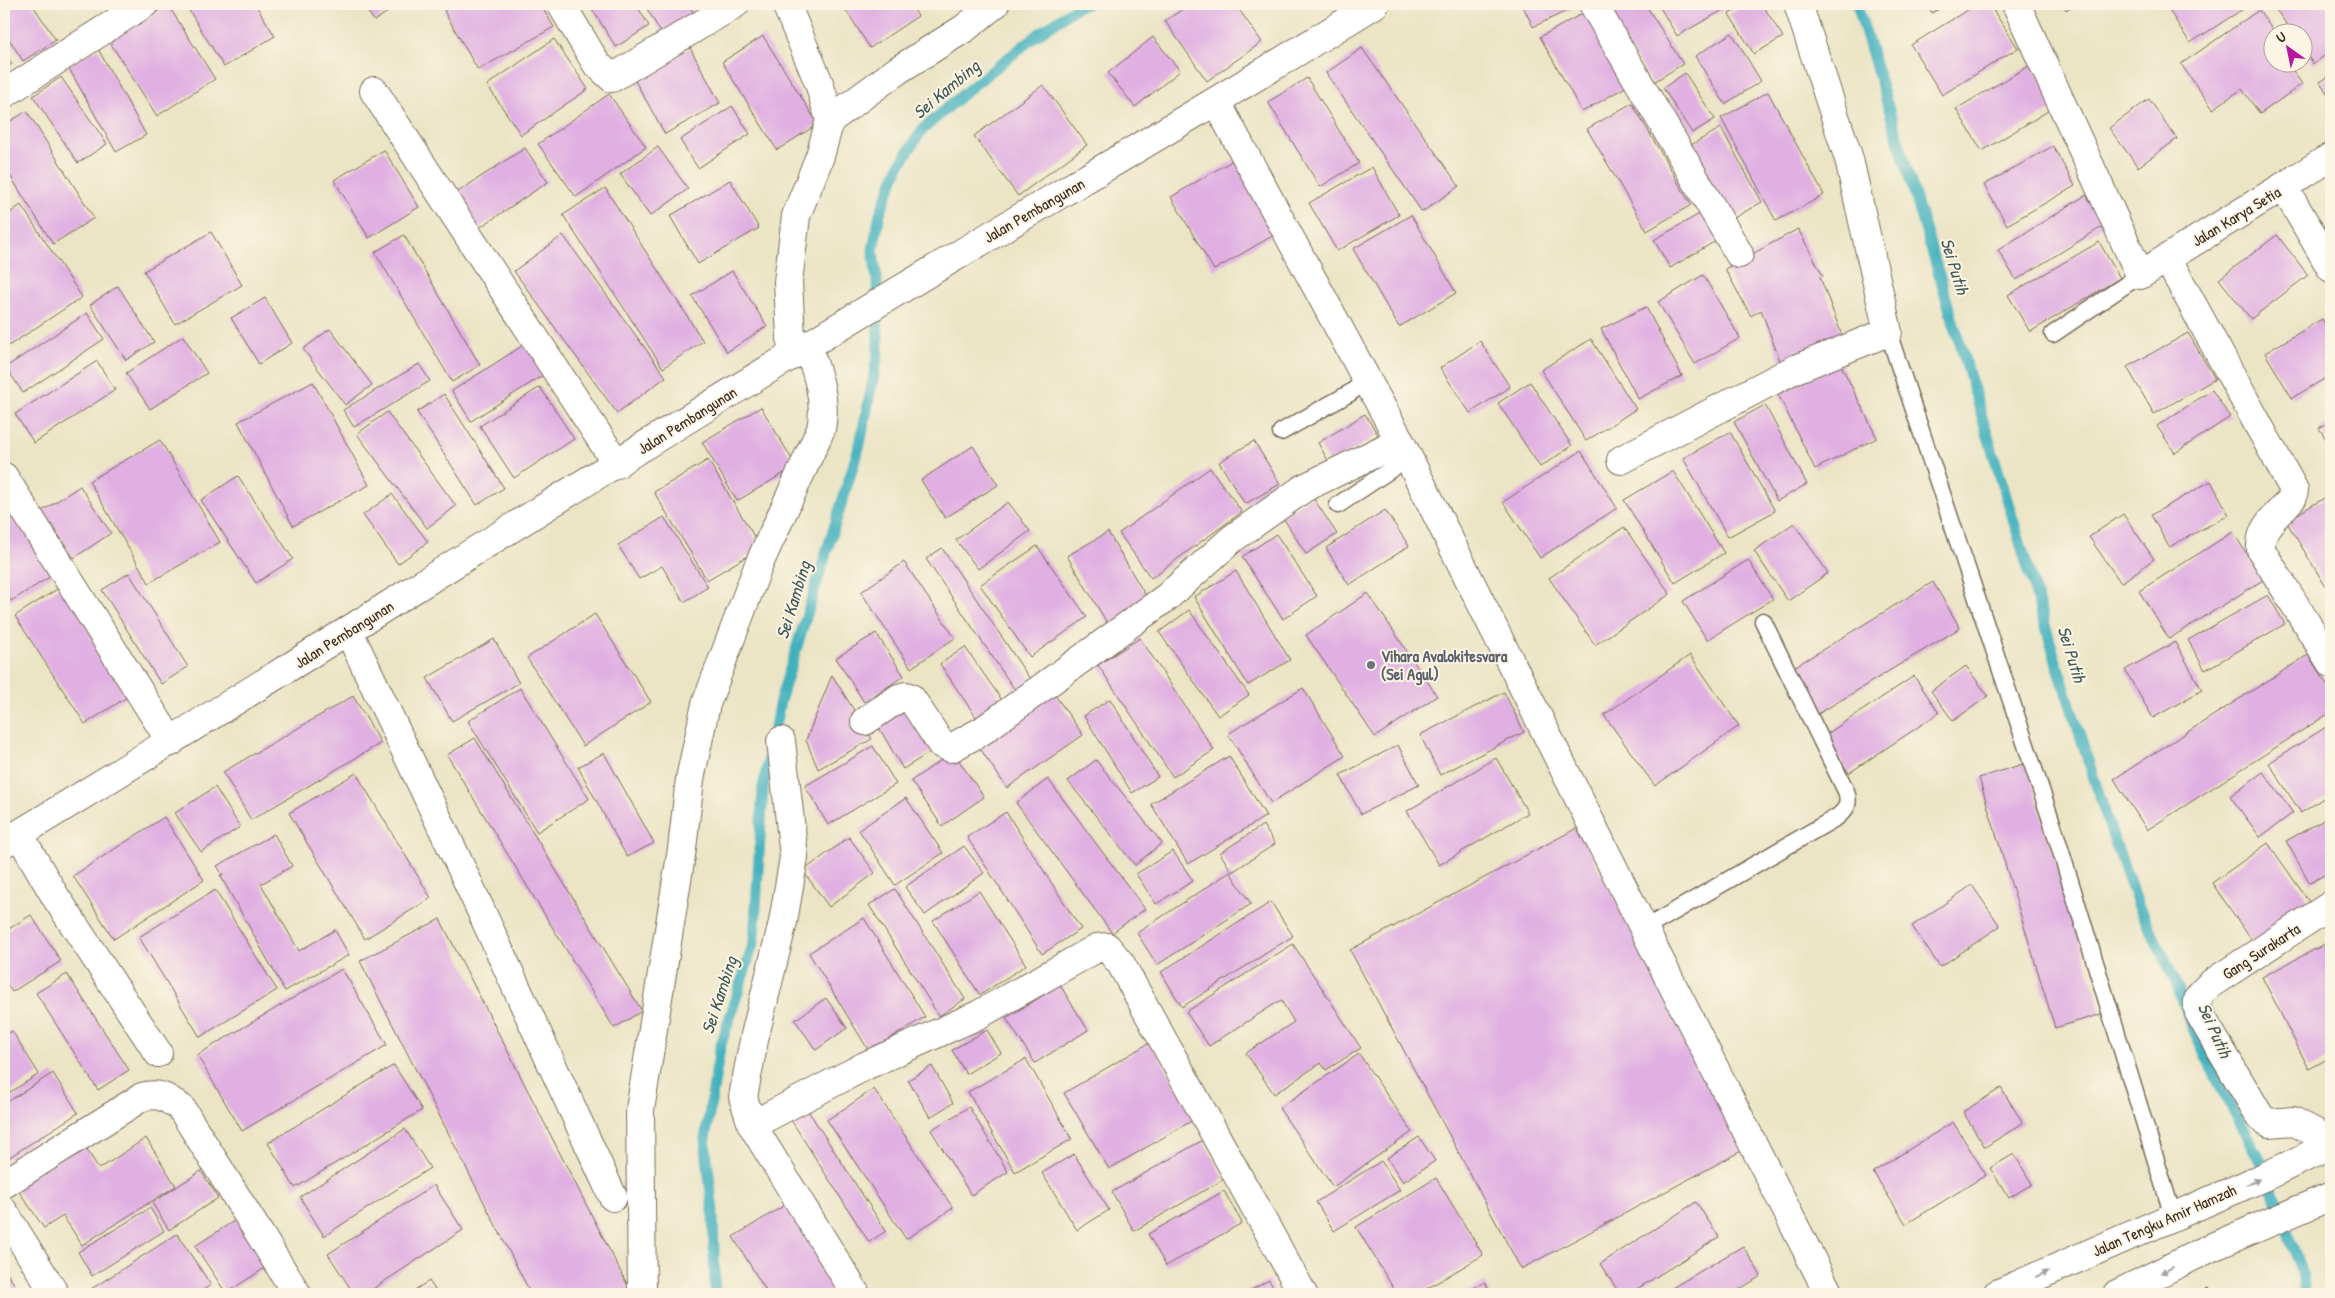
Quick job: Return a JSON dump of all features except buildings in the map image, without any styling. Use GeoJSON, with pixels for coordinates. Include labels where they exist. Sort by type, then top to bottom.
{"type":"FeatureCollection","features":[{"type":"Feature","properties":{"kind":"street"},"geometry":{"type":"LineString","coordinates":[[4,94],[144,4]]}},
{"type":"Feature","properties":{"kind":"street"},"geometry":{"type":"LineString","coordinates":[[561,4],[596,63],[612,78],[735,4]]}},
{"type":"Feature","properties":{"kind":"street"},"geometry":{"type":"LineString","coordinates":[[642,1294],[640,1110],[682,850],[690,779],[706,704],[759,564],[821,429],[824,412],[819,378],[799,350],[788,282],[796,216],[820,156],[830,120],[819,83],[786,4]]}},
{"type":"Feature","properties":{"kind":"street"},"geometry":{"type":"LineString","coordinates":[[830,120],[898,70],[965,28],[995,4]]}},
{"type":"Feature","properties":{"kind":"street","name":"Jalan Pembangunan"},"geometry":{"type":"LineString","coordinates":[[11,838],[349,632],[799,350],[840,328],[936,268],[1217,103],[1375,4]]}},
{"type":"Feature","properties":{"kind":"street"},"geometry":{"type":"LineString","coordinates":[[1593,4],[1739,254]]}},
{"type":"Feature","properties":{"kind":"street"},"geometry":{"type":"LineString","coordinates":[[1620,460],[1793,370],[1888,332],[1849,159],[1798,4]]}},
{"type":"Feature","properties":{"kind":"street"},"geometry":{"type":"LineString","coordinates":[[2016,4],[2140,275]]}},
{"type":"Feature","properties":{"kind":"street"},"geometry":{"type":"LineString","coordinates":[[374,91],[616,464]]}},
{"type":"Feature","properties":{"kind":"street"},"geometry":{"type":"LineString","coordinates":[[1217,103],[1405,449],[1644,930],[1829,1294]]}},
{"type":"Feature","properties":{"kind":"street","name":"Jalan Karya Setia"},"geometry":{"type":"LineString","coordinates":[[2140,275],[2331,157]]}},
{"type":"Feature","properties":{"kind":"street"},"geometry":{"type":"LineString","coordinates":[[2284,187],[2331,268]]}},
{"type":"Feature","properties":{"kind":"street"},"geometry":{"type":"LineString","coordinates":[[2167,258],[2294,490],[2293,497],[2265,528],[2260,541],[2261,550],[2331,663]]}},
{"type":"Feature","properties":{"kind":"street"},"geometry":{"type":"LineString","coordinates":[[865,721],[898,698],[906,696],[911,698],[941,744],[951,748],[982,731],[1167,598],[1232,539],[1304,488],[1405,449]]}},
{"type":"Feature","properties":{"kind":"street"},"geometry":{"type":"LineString","coordinates":[[4,477],[170,742]]}},
{"type":"Feature","properties":{"kind":"street"},"geometry":{"type":"LineString","coordinates":[[349,632],[614,1197]]}},
{"type":"Feature","properties":{"kind":"street"},"geometry":{"type":"LineString","coordinates":[[781,741],[794,857],[783,922],[755,1036],[743,1097],[752,1125],[856,1294]]}},
{"type":"Feature","properties":{"kind":"street"},"geometry":{"type":"LineString","coordinates":[[11,838],[55,896],[158,1053]]}},
{"type":"Feature","properties":{"kind":"street","name":"Gang Surakarta"},"geometry":{"type":"LineString","coordinates":[[2327,1146],[2292,1121],[2277,1122],[2256,1112],[2199,1004],[2212,983],[2331,905]]}},
{"type":"Feature","properties":{"kind":"street"},"geometry":{"type":"LineString","coordinates":[[752,1125],[865,1066],[978,1016],[1098,948],[1107,947],[1121,964],[1303,1294]]}},
{"type":"Feature","properties":{"kind":"street"},"geometry":{"type":"LineString","coordinates":[[4,1183],[142,1096],[153,1094],[164,1096],[181,1108],[297,1294]]}},
{"type":"Feature","properties":{"kind":"street","name":"Jalan Tengku Amir Hamzah"},"geometry":{"type":"LineString","coordinates":[[1997,1294],[2327,1146]]}},
{"type":"Feature","properties":{"kind":"street"},"geometry":{"type":"LineString","coordinates":[[2117,1294],[2210,1248],[2331,1196]]}},
{"type":"Feature","properties":{"kind":"street"},"geometry":{"type":"LineString","coordinates":[[4,1212],[56,1294]]}},
{"type":"Feature","properties":{"kind":"lane"},"geometry":{"type":"LineString","coordinates":[[2053,334],[2140,275]]}},
{"type":"Feature","properties":{"kind":"lane"},"geometry":{"type":"LineString","coordinates":[[1888,332],[2182,1212]]}},
{"type":"Feature","properties":{"kind":"lane"},"geometry":{"type":"LineString","coordinates":[[1282,432],[1350,393],[1367,380]]}},
{"type":"Feature","properties":{"kind":"lane"},"geometry":{"type":"LineString","coordinates":[[1338,505],[1405,449]]}},
{"type":"Feature","properties":{"kind":"lane"},"geometry":{"type":"LineString","coordinates":[[1644,930],[1837,817],[1845,810],[1849,800],[1846,790],[1762,620]]}},
{"type":"Feature","properties":{"kind":"waterway","name":"Sei Kambing"},"geometry":{"type":"LineString","coordinates":[[715,1294],[713,1212],[705,1139],[720,1048],[754,942],[763,787],[780,701],[860,444],[878,354],[877,280],[873,250],[880,213],[899,166],[922,130],[969,89],[1037,35],[1077,7],[1087,4]]}},
{"type":"Feature","properties":{"kind":"waterway","name":"Sei Putih"},"geometry":{"type":"LineString","coordinates":[[1857,4],[2056,661],[2112,834],[2139,907],[2174,978],[2194,1031],[2267,1175],[2302,1271],[2305,1294]]}},
{"type":"Feature","properties":{"kind":"place","name":"Vihara Avalokitesvara (Sei Agul)"},"geometry":{"type":"Point","coordinates":[1371,665]}}]}
